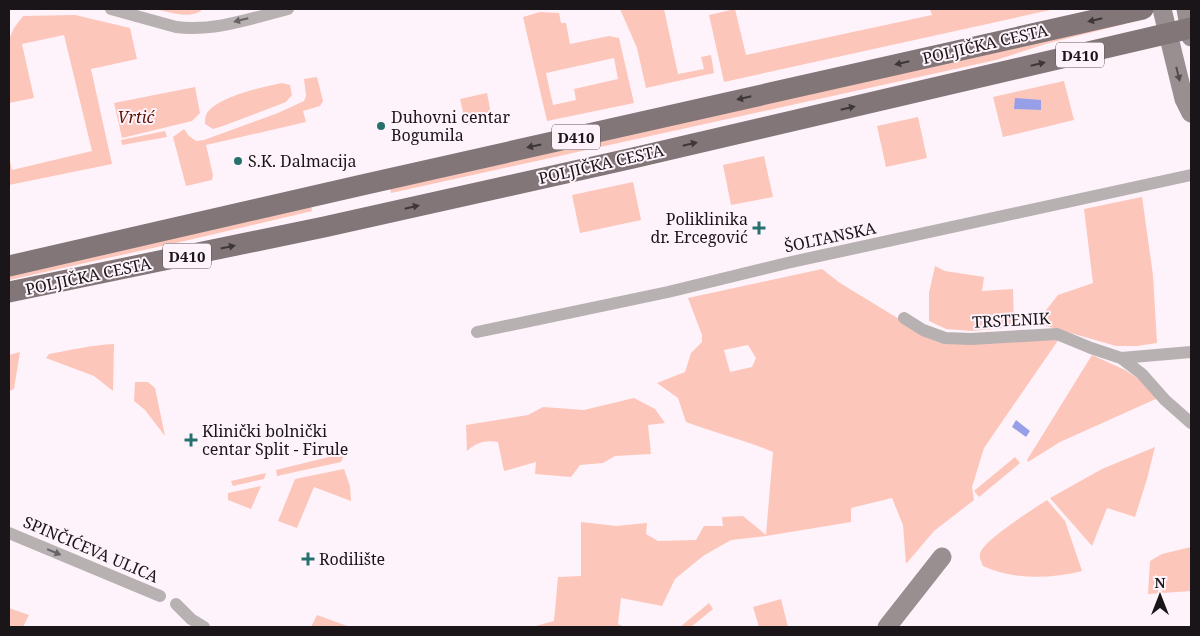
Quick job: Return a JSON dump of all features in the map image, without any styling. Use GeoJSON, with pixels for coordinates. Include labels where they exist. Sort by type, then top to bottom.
{"type":"FeatureCollection","features":[{"type":"Feature","properties":{"kind":"main road","name":"POLJIČKA CESTA"},"geometry":{"type":"LineString","coordinates":[[9,266],[362,184],[1143,9]]}},
{"type":"Feature","properties":{"kind":"main road","name":"POLJIČKA CESTA"},"geometry":{"type":"LineString","coordinates":[[9,292],[324,227],[1168,34],[1190,26]]}},
{"type":"Feature","properties":{"kind":"street"},"geometry":{"type":"LineString","coordinates":[[111,9],[176,27],[212,28],[288,9]]}},
{"type":"Feature","properties":{"kind":"street"},"geometry":{"type":"LineString","coordinates":[[1162,9],[1184,99],[1191,113]]}},
{"type":"Feature","properties":{"kind":"street","name":"ŠOLTANSKA"},"geometry":{"type":"LineString","coordinates":[[477,332],[668,292],[787,263],[1191,175]]}},
{"type":"Feature","properties":{"kind":"street","name":"TRSTENIK"},"geometry":{"type":"LineString","coordinates":[[904,318],[923,330],[945,338],[971,339],[1057,334],[1090,348],[1121,358],[1142,374],[1165,400],[1191,423]]}},
{"type":"Feature","properties":{"kind":"street","name":"TRSTENIK"},"geometry":{"type":"LineString","coordinates":[[1121,358],[1191,352]]}},
{"type":"Feature","properties":{"kind":"street","name":"SPINČIĆEVA ULICA"},"geometry":{"type":"LineString","coordinates":[[9,533],[160,596]]}},
{"type":"Feature","properties":{"kind":"street"},"geometry":{"type":"LineString","coordinates":[[887,627],[942,557]]}},
{"type":"Feature","properties":{"kind":"street"},"geometry":{"type":"LineString","coordinates":[[176,604],[191,619],[204,627]]}},
{"type":"Feature","properties":{"kind":"green space"},"geometry":{"type":"Polygon","coordinates":[[[155,9],[201,9],[201,11],[184,15],[155,9]]]}},
{"type":"Feature","properties":{"kind":"green space"},"geometry":{"type":"Polygon","coordinates":[[[620,9],[664,9],[678,74],[704,69],[701,57],[711,55],[714,73],[646,88],[637,48],[620,9]]]}},
{"type":"Feature","properties":{"kind":"green space"},"geometry":{"type":"Polygon","coordinates":[[[735,9],[746,55],[932,15],[930,9],[1055,9],[724,82],[709,15],[735,9]]]}},
{"type":"Feature","properties":{"kind":"green space"},"geometry":{"type":"Polygon","coordinates":[[[540,12],[559,13],[561,23],[566,23],[570,44],[609,36],[619,38],[634,103],[547,121],[523,17],[540,12]],[[614,58],[546,73],[553,105],[576,100],[574,89],[618,79],[614,58]]]}},
{"type":"Feature","properties":{"kind":"green space"},"geometry":{"type":"Polygon","coordinates":[[[75,15],[130,28],[137,59],[91,69],[112,164],[9,185],[9,156],[12,170],[92,151],[64,35],[22,44],[34,98],[9,103],[9,39],[23,16],[75,15]]]}},
{"type":"Feature","properties":{"kind":"green space"},"geometry":{"type":"Polygon","coordinates":[[[1123,19],[1125,24],[1049,43],[996,60],[391,193],[390,187],[1123,19]]]}},
{"type":"Feature","properties":{"kind":"green space"},"geometry":{"type":"Polygon","coordinates":[[[317,77],[323,101],[320,106],[303,111],[306,122],[206,145],[213,175],[212,180],[186,186],[173,137],[184,129],[196,141],[204,140],[278,113],[304,101],[306,96],[304,79],[317,77]]]}},
{"type":"Feature","properties":{"kind":"green space"},"geometry":{"type":"Polygon","coordinates":[[[1064,81],[1074,120],[1003,137],[993,97],[1064,81]]]}},
{"type":"Feature","properties":{"kind":"green space"},"geometry":{"type":"Polygon","coordinates":[[[282,83],[290,85],[292,95],[286,102],[213,129],[205,124],[207,113],[221,102],[242,93],[282,83]]]}},
{"type":"Feature","properties":{"kind":"green space","name":"Vrtić"},"geometry":{"type":"Polygon","coordinates":[[[195,87],[200,113],[192,121],[122,138],[114,103],[195,87]]]}},
{"type":"Feature","properties":{"kind":"green space"},"geometry":{"type":"Polygon","coordinates":[[[487,93],[492,119],[466,125],[460,99],[487,93]]]}},
{"type":"Feature","properties":{"kind":"green space"},"geometry":{"type":"Polygon","coordinates":[[[918,117],[927,158],[886,167],[877,126],[918,117]]]}},
{"type":"Feature","properties":{"kind":"green space"},"geometry":{"type":"Polygon","coordinates":[[[165,131],[167,137],[122,145],[121,140],[165,131]]]}},
{"type":"Feature","properties":{"kind":"green space"},"geometry":{"type":"Polygon","coordinates":[[[764,156],[773,197],[731,205],[723,165],[764,156]]]}},
{"type":"Feature","properties":{"kind":"green space"},"geometry":{"type":"Polygon","coordinates":[[[633,182],[641,220],[580,233],[572,195],[633,182]]]}},
{"type":"Feature","properties":{"kind":"green space"},"geometry":{"type":"Polygon","coordinates":[[[1142,197],[1153,275],[1157,343],[1137,346],[1116,346],[1036,323],[1058,295],[1093,283],[1084,209],[1142,197]]]}},
{"type":"Feature","properties":{"kind":"green space"},"geometry":{"type":"Polygon","coordinates":[[[311,204],[312,211],[9,280],[9,275],[311,204]]]}},
{"type":"Feature","properties":{"kind":"green space"},"geometry":{"type":"Polygon","coordinates":[[[935,266],[945,271],[984,277],[982,291],[1013,289],[1014,327],[972,331],[946,329],[929,321],[929,293],[935,266]]]}},
{"type":"Feature","properties":{"kind":"green space"},"geometry":{"type":"Polygon","coordinates":[[[822,269],[840,283],[935,341],[966,344],[1059,339],[984,448],[972,487],[974,500],[934,531],[906,564],[903,525],[892,498],[851,508],[851,522],[766,536],[731,540],[703,556],[675,579],[662,606],[621,598],[618,624],[624,627],[532,627],[554,621],[558,577],[581,576],[581,522],[616,526],[647,523],[646,534],[658,541],[696,540],[704,526],[723,526],[722,517],[743,516],[766,535],[773,452],[686,422],[678,398],[657,383],[685,372],[691,353],[702,342],[702,335],[688,298],[822,269]],[[748,345],[724,350],[730,372],[752,367],[756,358],[748,345]]]}},
{"type":"Feature","properties":{"kind":"green space"},"geometry":{"type":"Polygon","coordinates":[[[114,344],[113,391],[94,376],[46,358],[49,354],[114,344]]]}},
{"type":"Feature","properties":{"kind":"green space"},"geometry":{"type":"Polygon","coordinates":[[[20,352],[14,389],[9,391],[9,355],[20,352]]]}},
{"type":"Feature","properties":{"kind":"green space"},"geometry":{"type":"Polygon","coordinates":[[[1092,355],[1125,370],[1142,381],[1158,398],[1060,442],[1028,462],[1027,460],[1092,355]]]}},
{"type":"Feature","properties":{"kind":"green space"},"geometry":{"type":"Polygon","coordinates":[[[135,382],[148,382],[155,388],[165,436],[145,410],[134,401],[135,382]]]}},
{"type":"Feature","properties":{"kind":"green space"},"geometry":{"type":"Polygon","coordinates":[[[634,398],[655,409],[665,423],[648,425],[651,454],[615,456],[603,463],[580,465],[571,477],[535,474],[536,462],[504,471],[498,442],[482,442],[467,451],[466,425],[528,415],[543,407],[584,410],[634,398]]]}},
{"type":"Feature","properties":{"kind":"green space"},"geometry":{"type":"Polygon","coordinates":[[[1155,447],[1135,517],[1107,508],[1092,546],[1050,498],[1102,469],[1155,447]]]}},
{"type":"Feature","properties":{"kind":"green space"},"geometry":{"type":"Polygon","coordinates":[[[345,453],[341,462],[277,476],[276,470],[345,453]]]}},
{"type":"Feature","properties":{"kind":"green space"},"geometry":{"type":"Polygon","coordinates":[[[1015,457],[1020,463],[979,497],[974,491],[1015,457]]]}},
{"type":"Feature","properties":{"kind":"green space"},"geometry":{"type":"Polygon","coordinates":[[[344,469],[350,486],[351,501],[314,487],[297,528],[278,521],[295,479],[344,469]]]}},
{"type":"Feature","properties":{"kind":"green space"},"geometry":{"type":"Polygon","coordinates":[[[266,473],[264,479],[233,486],[231,481],[266,473]]]}},
{"type":"Feature","properties":{"kind":"green space"},"geometry":{"type":"Polygon","coordinates":[[[261,486],[251,509],[228,500],[228,493],[261,486]]]}},
{"type":"Feature","properties":{"kind":"green space"},"geometry":{"type":"Polygon","coordinates":[[[1047,500],[1065,521],[1082,571],[1057,576],[1032,577],[1007,574],[983,566],[980,555],[985,545],[1011,524],[1047,500]]]}},
{"type":"Feature","properties":{"kind":"green space"},"geometry":{"type":"Polygon","coordinates":[[[1191,547],[1191,591],[1148,594],[1150,561],[1162,554],[1191,547]]]}},
{"type":"Feature","properties":{"kind":"green space"},"geometry":{"type":"Polygon","coordinates":[[[781,599],[788,627],[759,627],[753,607],[781,599]]]}},
{"type":"Feature","properties":{"kind":"green space"},"geometry":{"type":"Polygon","coordinates":[[[709,603],[713,609],[691,627],[680,627],[709,603]]]}},
{"type":"Feature","properties":{"kind":"green space"},"geometry":{"type":"Polygon","coordinates":[[[9,608],[29,615],[23,627],[9,627],[9,608]]]}},
{"type":"Feature","properties":{"kind":"green space"},"geometry":{"type":"Polygon","coordinates":[[[317,615],[350,627],[311,627],[317,615]]]}},
{"type":"Feature","properties":{"kind":"water"},"geometry":{"type":"Polygon","coordinates":[[[1015,98],[1041,100],[1041,110],[1014,109],[1015,98]]]}},
{"type":"Feature","properties":{"kind":"water"},"geometry":{"type":"Polygon","coordinates":[[[1016,420],[1030,431],[1026,437],[1012,427],[1016,420]]]}},
{"type":"Feature","properties":{"kind":"place","name":"Duhovni centar Bogumila"},"geometry":{"type":"Point","coordinates":[381,126]}},
{"type":"Feature","properties":{"kind":"place","name":"S.K. Dalmacija"},"geometry":{"type":"Point","coordinates":[238,161]}},
{"type":"Feature","properties":{"kind":"place","name":"Poliklinika dr. Ercegović"},"geometry":{"type":"Point","coordinates":[759,228]}},
{"type":"Feature","properties":{"kind":"place","name":"Klinički bolnički centar Split - Firule"},"geometry":{"type":"Point","coordinates":[191,440]}},
{"type":"Feature","properties":{"kind":"place","name":"Rodilište"},"geometry":{"type":"Point","coordinates":[308,559]}}]}
